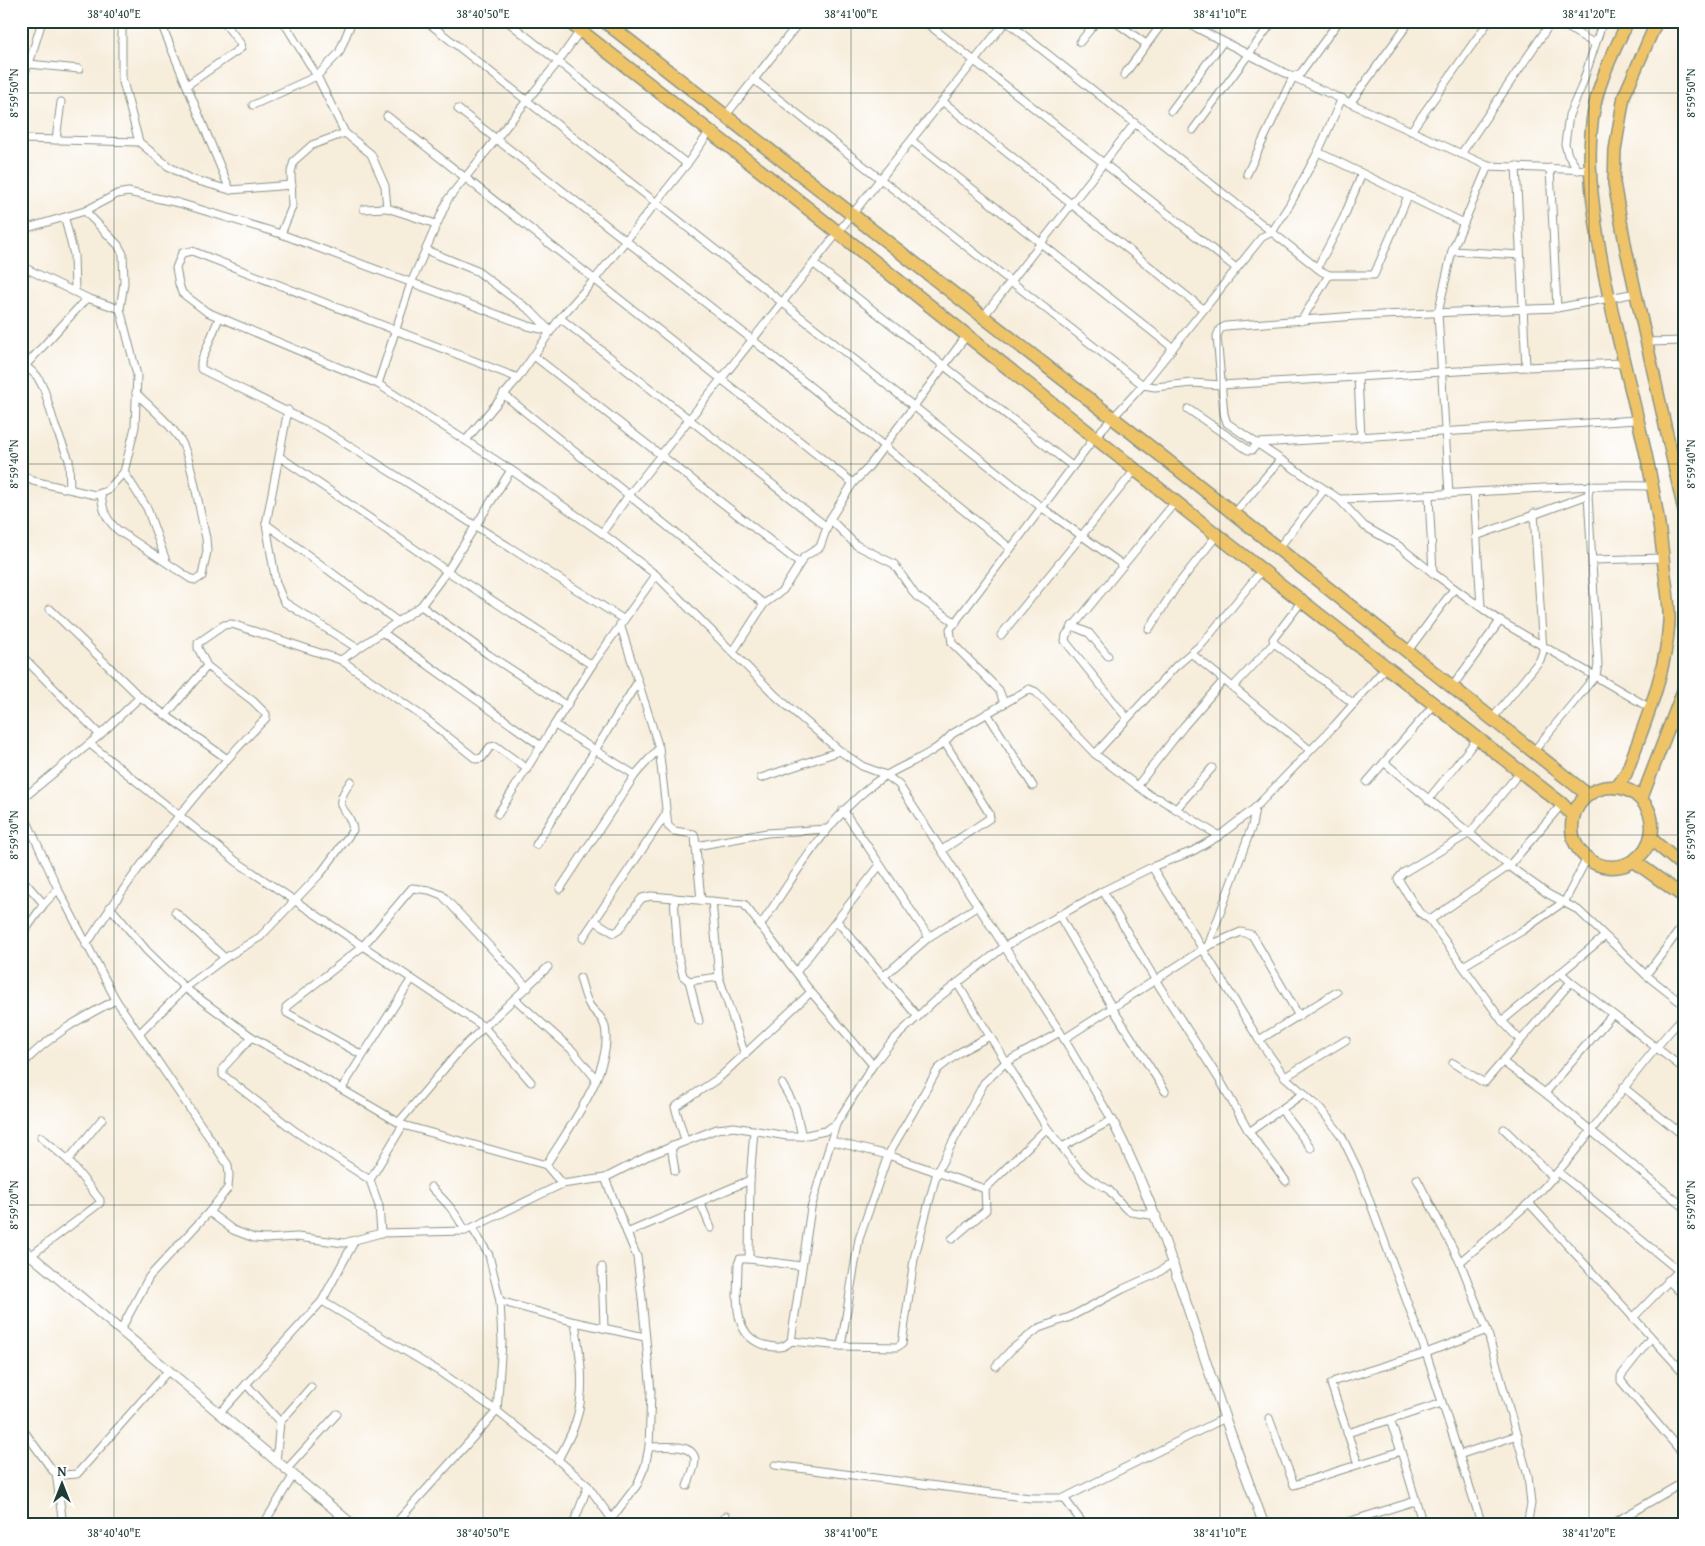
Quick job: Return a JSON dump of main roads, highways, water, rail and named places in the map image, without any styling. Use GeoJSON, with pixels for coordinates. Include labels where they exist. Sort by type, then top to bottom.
{"type":"FeatureCollection","features":[{"type":"Feature","properties":{"kind":"highway"},"geometry":{"type":"LineString","coordinates":[[568,21],[710,131],[1217,535],[1562,804],[1573,816]]}},
{"type":"Feature","properties":{"kind":"highway"},"geometry":{"type":"LineString","coordinates":[[604,21],[1234,514],[1276,550],[1588,795]]}},
{"type":"Feature","properties":{"kind":"highway"},"geometry":{"type":"LineString","coordinates":[[1616,788],[1630,791],[1641,800],[1651,818],[1651,839],[1642,855],[1623,866],[1610,867],[1598,865],[1587,858],[1574,839],[1573,816],[1579,805],[1588,795],[1601,789],[1616,788]]}},
{"type":"Feature","properties":{"kind":"highway"},"geometry":{"type":"LineString","coordinates":[[1651,839],[1684,867]]}},
{"type":"Feature","properties":{"kind":"highway"},"geometry":{"type":"LineString","coordinates":[[1634,861],[1684,897]]}},
{"type":"Feature","properties":{"kind":"main road"},"geometry":{"type":"LineString","coordinates":[[1616,788],[1626,774],[1650,708],[1666,648],[1669,619],[1658,511],[1623,363],[1584,170],[1596,102],[1612,56],[1628,21]]}},
{"type":"Feature","properties":{"kind":"main road"},"geometry":{"type":"LineString","coordinates":[[1657,21],[1624,96],[1614,150],[1614,183],[1636,293],[1683,498],[1684,511]]}},
{"type":"Feature","properties":{"kind":"main road"},"geometry":{"type":"LineString","coordinates":[[1641,800],[1684,688]]}}]}
